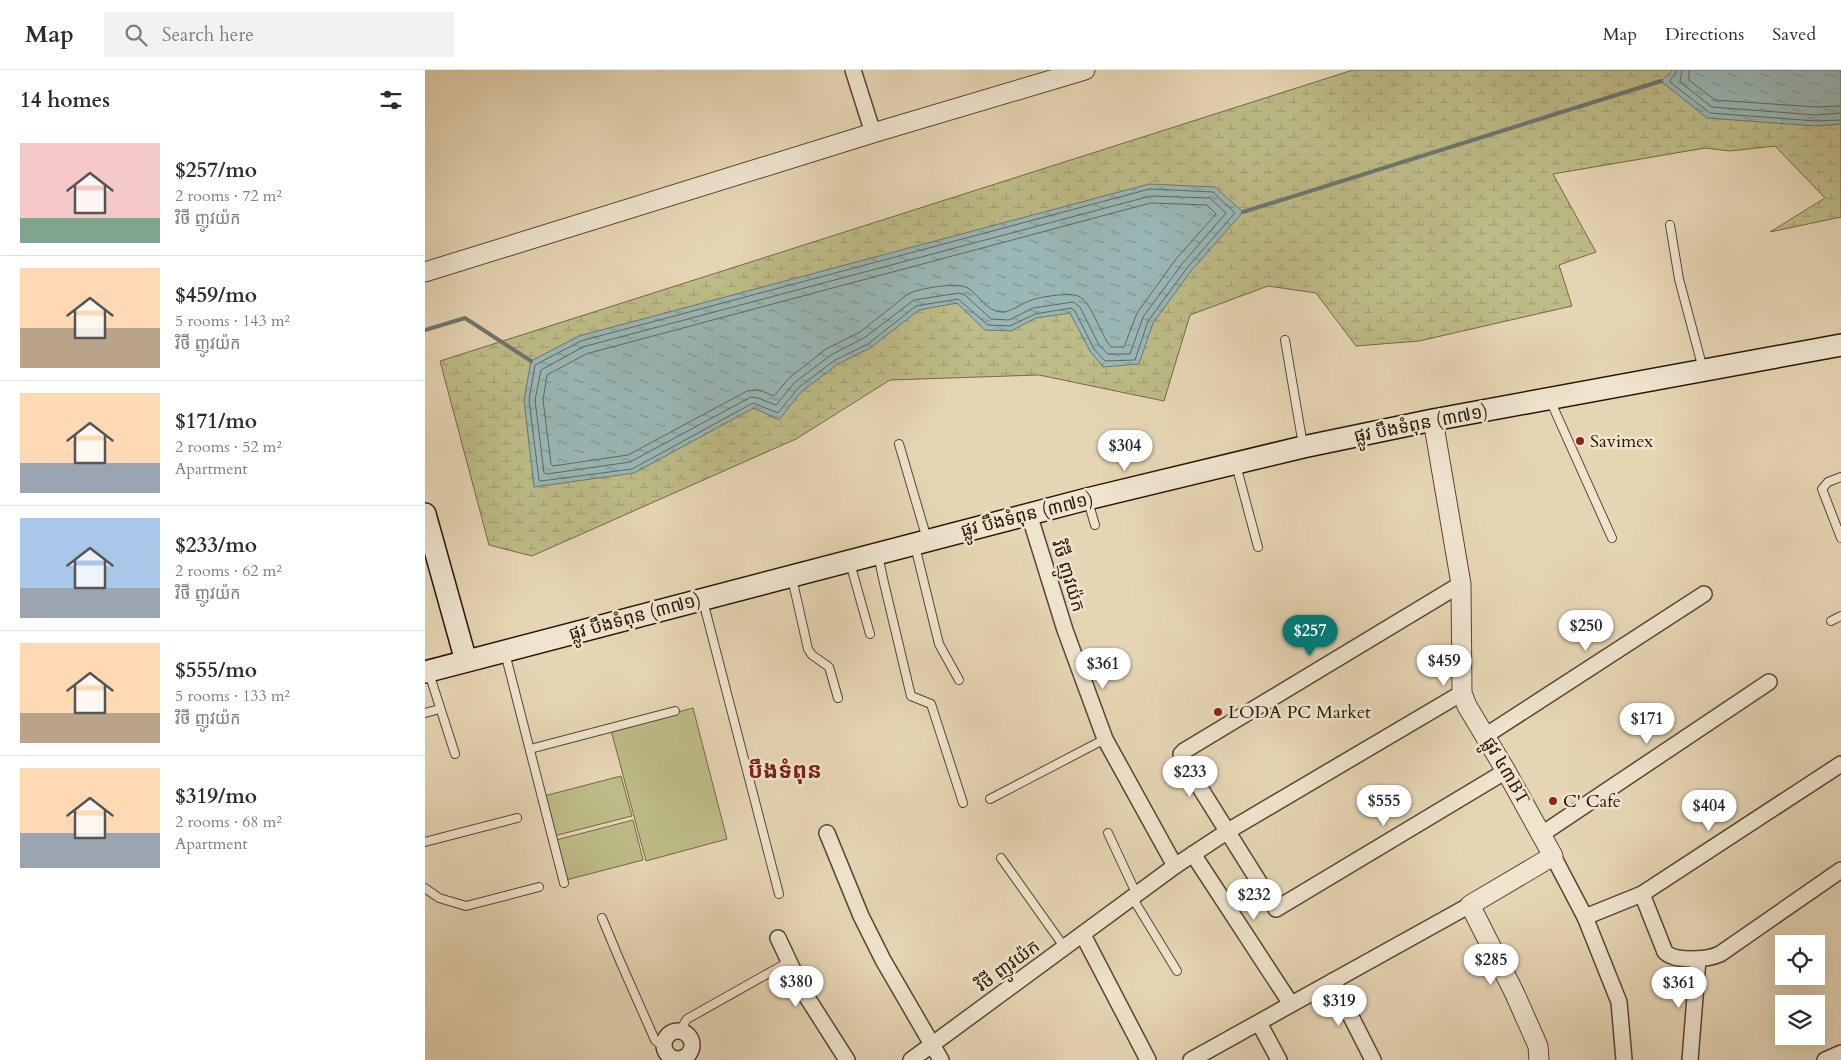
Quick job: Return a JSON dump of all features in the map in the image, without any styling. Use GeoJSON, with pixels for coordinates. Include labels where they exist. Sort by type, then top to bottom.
{"type":"FeatureCollection","features":[{"type":"Feature","properties":{"kind":"main road","name":"ផ្លូវ បឹងទំពុន (៣៧១)"},"geometry":{"type":"LineString","coordinates":[[427,672],[505,650],[1087,499],[1303,447],[1433,420],[1841,345]]}},
{"type":"Feature","properties":{"kind":"main road"},"geometry":{"type":"LineString","coordinates":[[425,514],[466,661]]}},
{"type":"Feature","properties":{"kind":"street"},"geometry":{"type":"LineString","coordinates":[[853,70],[873,133]]}},
{"type":"Feature","properties":{"kind":"street"},"geometry":{"type":"LineString","coordinates":[[425,272],[873,133],[1085,70]]}},
{"type":"Feature","properties":{"kind":"street","name":"ផ្លូវ ៤៣BT"},"geometry":{"type":"LineString","coordinates":[[1433,420],[1461,584],[1462,693],[1467,706],[1507,771],[1553,856]]}},
{"type":"Feature","properties":{"kind":"street","name":"វិថី ញូវយ៉ក"},"geometry":{"type":"LineString","coordinates":[[1029,514],[1065,630],[1105,739],[1175,866]]}},
{"type":"Feature","properties":{"kind":"street"},"geometry":{"type":"LineString","coordinates":[[1461,584],[1184,751],[1181,754],[1182,759],[1276,909],[1507,771]]}},
{"type":"Feature","properties":{"kind":"street"},"geometry":{"type":"LineString","coordinates":[[1485,736],[1704,594]]}},
{"type":"Feature","properties":{"kind":"street"},"geometry":{"type":"LineString","coordinates":[[1542,834],[1769,682]]}},
{"type":"Feature","properties":{"kind":"street","name":"វិថី ញូវយ៉ក"},"geometry":{"type":"LineString","coordinates":[[911,1060],[1083,935],[1134,895],[1193,854],[1228,831],[1462,693]]}},
{"type":"Feature","properties":{"kind":"street"},"geometry":{"type":"LineString","coordinates":[[1585,917],[1642,894],[1841,764]]}},
{"type":"Feature","properties":{"kind":"street"},"geometry":{"type":"LineString","coordinates":[[827,833],[861,916],[883,960],[941,1060]]}},
{"type":"Feature","properties":{"kind":"street"},"geometry":{"type":"LineString","coordinates":[[1193,854],[1291,1004]]}},
{"type":"Feature","properties":{"kind":"street"},"geometry":{"type":"LineString","coordinates":[[1191,1060],[1553,856],[1585,917],[1619,1002],[1624,1060]]}},
{"type":"Feature","properties":{"kind":"street"},"geometry":{"type":"LineString","coordinates":[[1642,894],[1665,952],[1672,956],[1698,960],[1721,954],[1841,870]]}},
{"type":"Feature","properties":{"kind":"street"},"geometry":{"type":"LineString","coordinates":[[1469,905],[1514,992],[1538,1046],[1539,1060]]}},
{"type":"Feature","properties":{"kind":"street"},"geometry":{"type":"LineString","coordinates":[[1083,935],[1148,1060]]}},
{"type":"Feature","properties":{"kind":"street"},"geometry":{"type":"LineString","coordinates":[[778,938],[803,991],[847,1060]]}},
{"type":"Feature","properties":{"kind":"street"},"geometry":{"type":"LineString","coordinates":[[1690,1060],[1698,960]]}},
{"type":"Feature","properties":{"kind":"street"},"geometry":{"type":"LineString","coordinates":[[1333,981],[1373,1060]]}},
{"type":"Feature","properties":{"kind":"street"},"geometry":{"type":"LineString","coordinates":[[1259,1023],[1279,1060]]}},
{"type":"Feature","properties":{"kind":"street"},"geometry":{"type":"LineString","coordinates":[[679,1032],[687,1035],[692,1043],[690,1052],[674,1057],[665,1040],[668,1036],[679,1032]]}},
{"type":"Feature","properties":{"kind":"street"},"geometry":{"type":"LineString","coordinates":[[1825,1060],[1841,1053]]}},
{"type":"Feature","properties":{"kind":"lane"},"geometry":{"type":"LineString","coordinates":[[1670,225],[1679,279],[1703,371]]}},
{"type":"Feature","properties":{"kind":"lane"},"geometry":{"type":"LineString","coordinates":[[1285,340],[1303,447]]}},
{"type":"Feature","properties":{"kind":"lane"},"geometry":{"type":"LineString","coordinates":[[1550,400],[1612,538]]}},
{"type":"Feature","properties":{"kind":"lane"},"geometry":{"type":"LineString","coordinates":[[899,444],[921,542],[939,644],[959,680]]}},
{"type":"Feature","properties":{"kind":"lane"},"geometry":{"type":"LineString","coordinates":[[1235,464],[1258,547]]}},
{"type":"Feature","properties":{"kind":"lane"},"geometry":{"type":"LineString","coordinates":[[1841,478],[1828,482],[1822,489],[1841,538]]}},
{"type":"Feature","properties":{"kind":"lane"},"geometry":{"type":"LineString","coordinates":[[1087,499],[1095,525]]}},
{"type":"Feature","properties":{"kind":"lane"},"geometry":{"type":"LineString","coordinates":[[878,553],[911,696],[931,704],[963,803]]}},
{"type":"Feature","properties":{"kind":"lane"},"geometry":{"type":"LineString","coordinates":[[850,561],[869,634]]}},
{"type":"Feature","properties":{"kind":"lane"},"geometry":{"type":"LineString","coordinates":[[792,576],[808,648],[812,655],[829,667],[838,698]]}},
{"type":"Feature","properties":{"kind":"lane"},"geometry":{"type":"LineString","coordinates":[[702,599],[779,894]]}},
{"type":"Feature","properties":{"kind":"lane"},"geometry":{"type":"LineString","coordinates":[[1831,621],[1841,616]]}},
{"type":"Feature","properties":{"kind":"lane"},"geometry":{"type":"LineString","coordinates":[[505,650],[564,883]]}},
{"type":"Feature","properties":{"kind":"lane"},"geometry":{"type":"LineString","coordinates":[[427,672],[455,754]]}},
{"type":"Feature","properties":{"kind":"lane"},"geometry":{"type":"LineString","coordinates":[[425,713],[440,709]]}},
{"type":"Feature","properties":{"kind":"lane"},"geometry":{"type":"LineString","coordinates":[[530,749],[675,711]]}},
{"type":"Feature","properties":{"kind":"lane"},"geometry":{"type":"LineString","coordinates":[[990,799],[1105,739]]}},
{"type":"Feature","properties":{"kind":"lane"},"geometry":{"type":"LineString","coordinates":[[425,842],[517,818]]}},
{"type":"Feature","properties":{"kind":"lane"},"geometry":{"type":"LineString","coordinates":[[1107,833],[1134,895],[1177,971]]}},
{"type":"Feature","properties":{"kind":"lane"},"geometry":{"type":"LineString","coordinates":[[1001,858],[1065,948]]}},
{"type":"Feature","properties":{"kind":"lane"},"geometry":{"type":"LineString","coordinates":[[425,888],[439,898],[467,906],[539,887]]}},
{"type":"Feature","properties":{"kind":"lane"},"geometry":{"type":"LineString","coordinates":[[602,918],[655,1040],[674,1057]]}},
{"type":"Feature","properties":{"kind":"lane"},"geometry":{"type":"LineString","coordinates":[[679,1032],[687,1018],[783,966]]}},
{"type":"Feature","properties":{"kind":"green space"},"geometry":{"type":"Polygon","coordinates":[[[1353,70],[1841,70],[1841,217],[1770,232],[1825,198],[1775,146],[1730,151],[1705,148],[1553,174],[1596,252],[1559,265],[1572,306],[1419,341],[1356,346],[1316,293],[1268,286],[1190,315],[1164,401],[1039,375],[890,380],[796,439],[532,556],[489,545],[440,361],[1353,70]]]}},
{"type":"Feature","properties":{"kind":"green space"},"geometry":{"type":"Polygon","coordinates":[[[693,708],[727,839],[646,861],[611,730],[693,708]]]}},
{"type":"Feature","properties":{"kind":"green space"},"geometry":{"type":"Polygon","coordinates":[[[621,776],[632,816],[554,836],[544,796],[621,776]]]}},
{"type":"Feature","properties":{"kind":"green space"},"geometry":{"type":"Polygon","coordinates":[[[633,820],[643,860],[566,880],[556,840],[633,820]]]}},
{"type":"Feature","properties":{"kind":"water"},"geometry":{"type":"Polygon","coordinates":[[[1673,70],[1841,70],[1841,124],[1816,126],[1707,118],[1661,81],[1673,70]]]}},
{"type":"Feature","properties":{"kind":"water"},"geometry":{"type":"Polygon","coordinates":[[[1149,184],[1215,187],[1243,212],[1191,271],[1153,323],[1139,364],[1103,367],[1090,351],[1070,313],[1036,318],[1011,331],[985,330],[957,303],[919,310],[870,348],[838,364],[801,392],[779,420],[754,408],[634,473],[534,487],[524,400],[531,361],[579,336],[1149,184]]]}},
{"type":"Feature","properties":{"kind":"waterway"},"geometry":{"type":"LineString","coordinates":[[1243,212],[1661,81]]}},
{"type":"Feature","properties":{"kind":"waterway"},"geometry":{"type":"LineString","coordinates":[[425,330],[465,318],[531,361]]}},
{"type":"Feature","properties":{"kind":"place","name":"Savimex"},"geometry":{"type":"Point","coordinates":[1580,441]}},
{"type":"Feature","properties":{"kind":"place","name":"LODA PC Market"},"geometry":{"type":"Point","coordinates":[1218,712]}},
{"type":"Feature","properties":{"kind":"place","name":"C' Cafe"},"geometry":{"type":"Point","coordinates":[1553,801]}},
{"type":"Feature","properties":{"kind":"district","name":"បឹងទំពុន"},"geometry":{"type":"Point","coordinates":[785,771]}}]}
